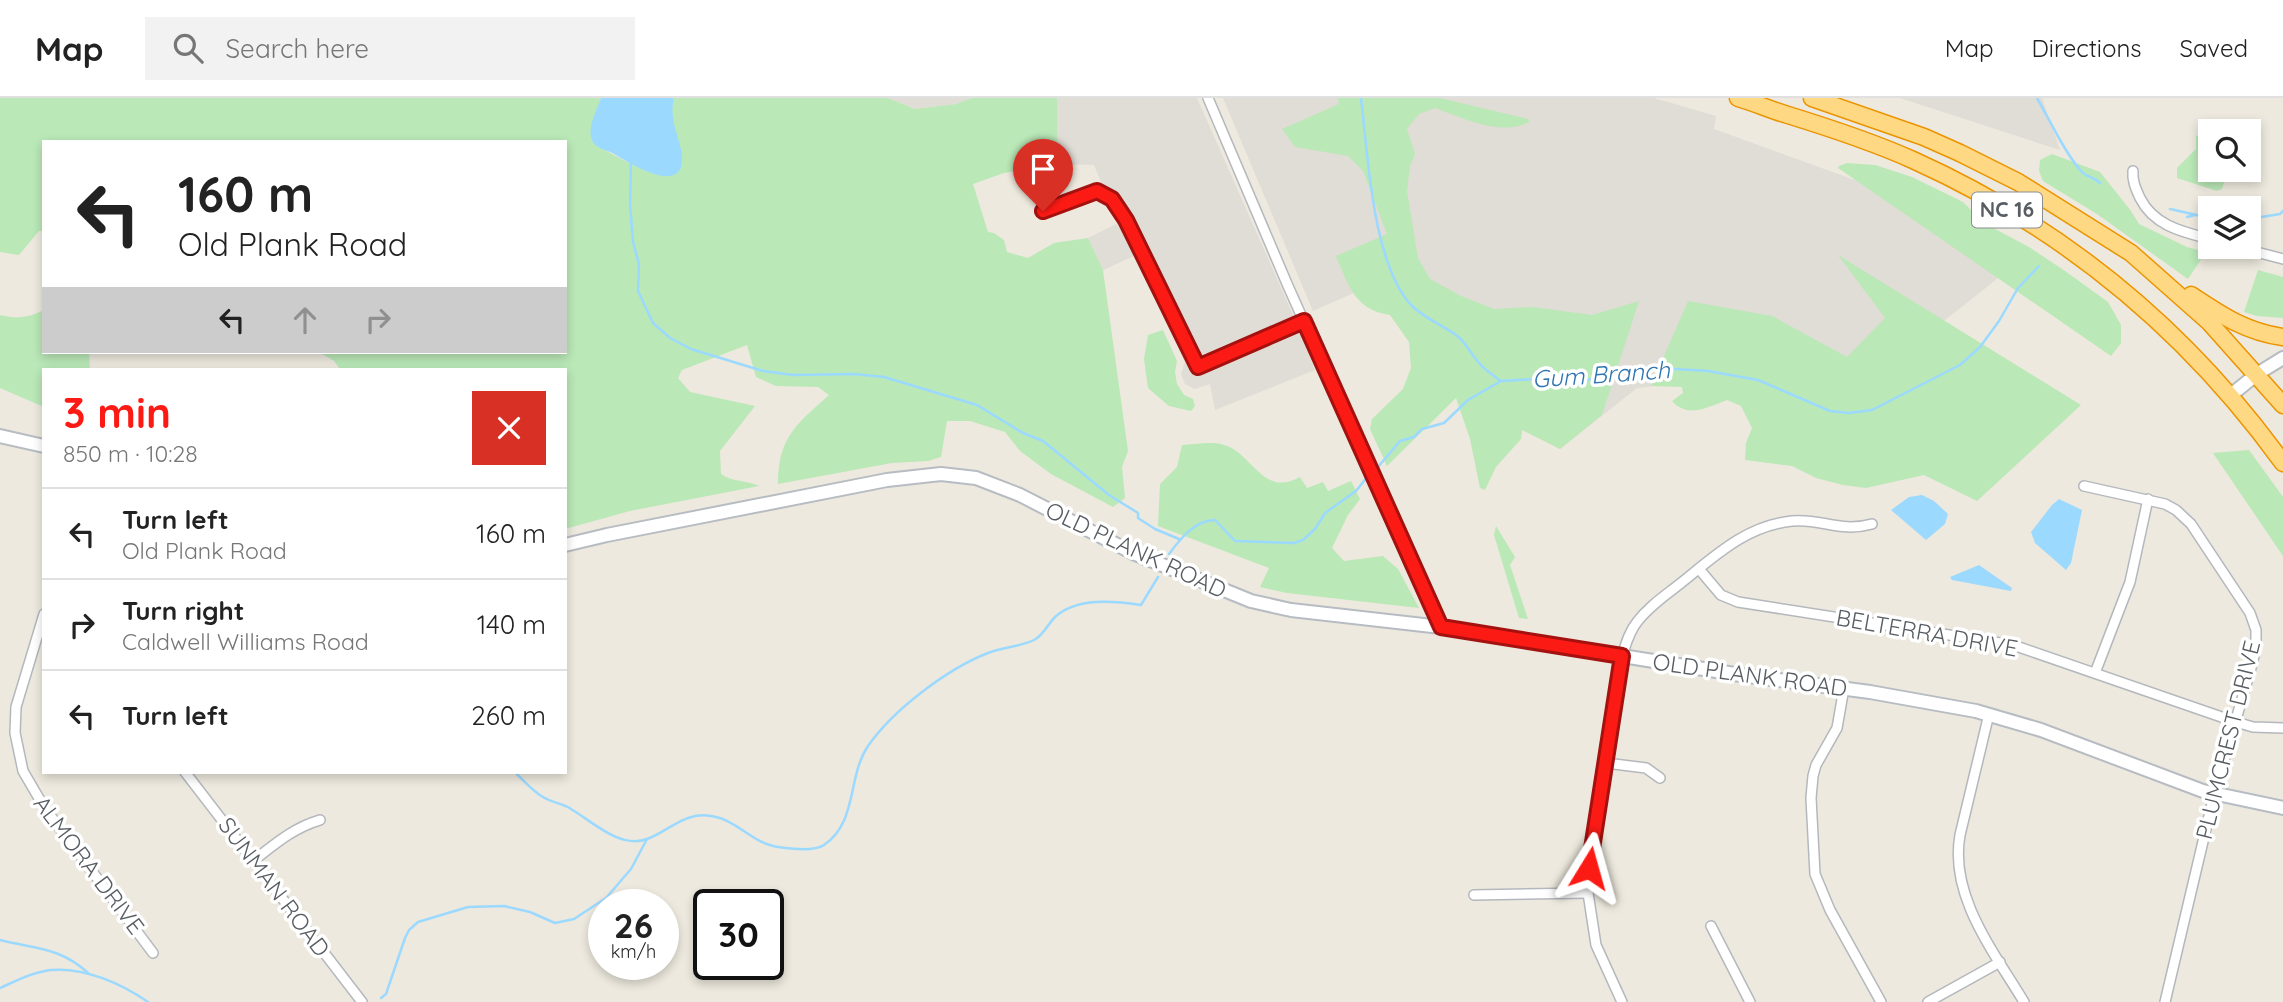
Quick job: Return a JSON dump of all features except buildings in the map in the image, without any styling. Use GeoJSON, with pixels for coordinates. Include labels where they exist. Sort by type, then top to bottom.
{"type":"FeatureCollection","features":[{"type":"Feature","properties":{"kind":"highway","name":"NC 16"},"geometry":{"type":"LineString","coordinates":[[1738,98],[1913,160],[2019,216],[2093,265],[2185,345],[2231,395],[2283,463]]}},
{"type":"Feature","properties":{"kind":"highway","name":"NC 16"},"geometry":{"type":"LineString","coordinates":[[1812,98],[1924,136],[1960,153],[2018,182],[2131,253],[2209,322],[2283,405]]}},
{"type":"Feature","properties":{"kind":"highway"},"geometry":{"type":"LineString","coordinates":[[2131,253],[2233,323],[2249,330],[2283,337]]}},
{"type":"Feature","properties":{"kind":"street"},"geometry":{"type":"LineString","coordinates":[[1208,98],[1441,627]]}},
{"type":"Feature","properties":{"kind":"street"},"geometry":{"type":"LineString","coordinates":[[2133,172],[2133,182],[2153,216],[2168,226],[2198,235]]}},
{"type":"Feature","properties":{"kind":"street"},"geometry":{"type":"LineString","coordinates":[[1043,211],[1097,191],[1112,199],[1126,220],[1198,367],[1304,321]]}},
{"type":"Feature","properties":{"kind":"street"},"geometry":{"type":"LineString","coordinates":[[2261,253],[2283,259]]}},
{"type":"Feature","properties":{"kind":"street"},"geometry":{"type":"LineString","coordinates":[[2231,395],[2283,358]]}},
{"type":"Feature","properties":{"kind":"street"},"geometry":{"type":"LineString","coordinates":[[0,436],[42,446]]}},
{"type":"Feature","properties":{"kind":"street","name":"OLD PLANK ROAD"},"geometry":{"type":"LineString","coordinates":[[567,545],[887,480],[922,475],[960,475],[999,485],[1133,553],[1201,583],[1251,601],[1291,610],[1441,627],[1844,688],[1989,714],[2041,730],[2214,794],[2283,808]]}},
{"type":"Feature","properties":{"kind":"street","name":"PLUMCREST DRIVE"},"geometry":{"type":"LineString","coordinates":[[2084,486],[2165,503],[2176,510],[2191,524],[2250,613],[2256,630],[2256,648],[2214,794],[2165,1002]]}},
{"type":"Feature","properties":{"kind":"street"},"geometry":{"type":"LineString","coordinates":[[2095,673],[2130,582],[2148,499]]}},
{"type":"Feature","properties":{"kind":"street"},"geometry":{"type":"LineString","coordinates":[[1622,1002],[1596,945],[1588,892],[1591,853],[1622,656],[1629,634],[1638,620],[1655,603],[1729,544],[1752,531],[1771,524],[1796,520],[1854,529],[1872,524]]}},
{"type":"Feature","properties":{"kind":"street","name":"BELTERRA DRIVE"},"geometry":{"type":"LineString","coordinates":[[1699,569],[1721,595],[1738,602],[2012,645],[2236,722],[2253,727],[2283,728]]}},
{"type":"Feature","properties":{"kind":"street","name":"ALMORA DRIVE"},"geometry":{"type":"LineString","coordinates":[[40,640],[16,707],[19,759],[23,771],[44,807],[153,953]]}},
{"type":"Feature","properties":{"kind":"street"},"geometry":{"type":"LineString","coordinates":[[1844,688],[1837,728],[1816,765],[1813,776],[1811,808],[1815,874],[1830,910],[1881,1002]]}},
{"type":"Feature","properties":{"kind":"street"},"geometry":{"type":"LineString","coordinates":[[1989,714],[1960,835],[1960,882],[1966,900],[2024,1002]]}},
{"type":"Feature","properties":{"kind":"street"},"geometry":{"type":"LineString","coordinates":[[1606,763],[1646,768],[1660,778]]}},
{"type":"Feature","properties":{"kind":"street","name":"SUNMAN ROAD"},"geometry":{"type":"LineString","coordinates":[[187,774],[362,1002]]}},
{"type":"Feature","properties":{"kind":"street"},"geometry":{"type":"LineString","coordinates":[[253,861],[284,836],[320,820]]}},
{"type":"Feature","properties":{"kind":"street"},"geometry":{"type":"LineString","coordinates":[[1474,895],[1588,892]]}},
{"type":"Feature","properties":{"kind":"street"},"geometry":{"type":"LineString","coordinates":[[1711,926],[1750,1002]]}},
{"type":"Feature","properties":{"kind":"street"},"geometry":{"type":"LineString","coordinates":[[1928,1002],[2000,962]]}},
{"type":"Feature","properties":{"kind":"shaded area"},"geometry":{"type":"Polygon","coordinates":[[[888,98],[972,98],[956,104],[915,109],[888,98]]]}},
{"type":"Feature","properties":{"kind":"shaded area"},"geometry":{"type":"Polygon","coordinates":[[[1057,98],[1197,98],[1315,370],[1215,410],[1210,384],[1195,389],[1185,384],[1181,374],[1185,362],[1134,256],[1103,270],[1088,238],[1118,223],[1094,165],[1057,164],[1057,98]]]}},
{"type":"Feature","properties":{"kind":"shaded area"},"geometry":{"type":"Polygon","coordinates":[[[1223,98],[1654,98],[1716,116],[1714,129],[1852,179],[1894,191],[2017,263],[1838,405],[1816,368],[1637,388],[1560,449],[1516,426],[1376,283],[1313,311],[1223,98]]]}},
{"type":"Feature","properties":{"kind":"shaded area"},"geometry":{"type":"Polygon","coordinates":[[[1900,98],[2042,98],[2060,150],[1900,98]]]}},
{"type":"Feature","properties":{"kind":"green space"},"geometry":{"type":"Polygon","coordinates":[[[0,98],[601,98],[591,129],[595,145],[629,163],[681,150],[673,124],[674,98],[888,98],[915,109],[956,104],[972,98],[1057,98],[1057,164],[1004,173],[973,184],[988,232],[1004,240],[1007,252],[1028,258],[1054,243],[1088,238],[1103,270],[1128,451],[1122,467],[1125,498],[1113,507],[1051,474],[1020,451],[1005,432],[970,421],[947,421],[941,457],[778,484],[781,454],[786,443],[799,424],[829,395],[818,387],[776,386],[756,377],[747,345],[682,370],[678,378],[690,392],[755,406],[720,451],[721,474],[759,486],[630,511],[567,528],[567,368],[339,368],[322,354],[567,354],[567,140],[42,140],[42,231],[39,231],[19,255],[0,252],[0,98]]]}},
{"type":"Feature","properties":{"kind":"green space"},"geometry":{"type":"Polygon","coordinates":[[[1338,98],[1440,98],[1528,119],[1529,122],[1518,126],[1494,127],[1435,108],[1419,114],[1407,129],[1415,154],[1410,166],[1407,191],[1418,258],[1430,279],[1461,296],[1494,309],[1533,307],[1592,315],[1639,301],[1602,415],[1560,449],[1522,430],[1521,439],[1496,467],[1485,490],[1480,488],[1470,439],[1456,398],[1387,466],[1370,429],[1372,419],[1403,389],[1411,368],[1409,342],[1390,315],[1368,308],[1354,294],[1336,256],[1387,234],[1363,171],[1348,156],[1295,147],[1282,129],[1339,104],[1338,98]]]}},
{"type":"Feature","properties":{"kind":"green space"},"geometry":{"type":"Polygon","coordinates":[[[2196,136],[2198,182],[2224,182],[2222,189],[2217,191],[2177,178],[2177,168],[2196,149],[2196,136]]]}},
{"type":"Feature","properties":{"kind":"green space"},"geometry":{"type":"Polygon","coordinates":[[[2052,154],[2100,172],[2139,224],[2198,250],[2198,259],[2201,259],[2188,279],[2097,214],[2043,181],[2039,171],[2040,160],[2052,154]]]}},
{"type":"Feature","properties":{"kind":"green space"},"geometry":{"type":"Polygon","coordinates":[[[1847,163],[1875,165],[1912,177],[1963,202],[1984,223],[2029,247],[2108,302],[2121,325],[2121,343],[2111,356],[1838,168],[1847,163]]]}},
{"type":"Feature","properties":{"kind":"green space"},"geometry":{"type":"Polygon","coordinates":[[[1838,255],[2081,405],[1977,501],[1924,475],[1866,488],[1816,478],[1792,466],[1745,460],[1746,443],[1752,428],[1741,406],[1727,400],[1698,410],[1685,409],[1672,401],[1683,393],[1682,387],[1651,386],[1688,301],[1772,316],[1847,357],[1885,318],[1838,255]]]}},
{"type":"Feature","properties":{"kind":"green space"},"geometry":{"type":"Polygon","coordinates":[[[2258,270],[2283,277],[2283,318],[2244,312],[2258,270]]]}},
{"type":"Feature","properties":{"kind":"green space"},"geometry":{"type":"Polygon","coordinates":[[[42,311],[42,354],[89,354],[90,368],[42,368],[42,406],[0,388],[0,315],[33,315],[42,311]]]}},
{"type":"Feature","properties":{"kind":"green space"},"geometry":{"type":"Polygon","coordinates":[[[1163,330],[1177,361],[1177,384],[1184,395],[1193,399],[1195,406],[1191,411],[1169,406],[1148,388],[1144,359],[1148,335],[1163,330]]]}},
{"type":"Feature","properties":{"kind":"green space"},"geometry":{"type":"Polygon","coordinates":[[[1220,444],[1234,450],[1259,472],[1276,482],[1287,482],[1300,477],[1307,488],[1323,482],[1328,491],[1351,481],[1360,499],[1348,515],[1332,548],[1344,561],[1383,556],[1398,569],[1419,608],[1287,593],[1260,587],[1269,568],[1158,526],[1160,484],[1177,467],[1182,445],[1220,444]]]}},
{"type":"Feature","properties":{"kind":"green space"},"geometry":{"type":"Polygon","coordinates":[[[2249,450],[2283,497],[2283,556],[2213,453],[2249,450]]]}},
{"type":"Feature","properties":{"kind":"green space"},"geometry":{"type":"Polygon","coordinates":[[[1496,526],[1515,557],[1510,565],[1528,619],[1519,618],[1494,535],[1496,526]]]}},
{"type":"Feature","properties":{"kind":"water"},"geometry":{"type":"Polygon","coordinates":[[[601,98],[674,98],[673,117],[682,159],[676,174],[669,176],[649,172],[595,145],[591,130],[601,98]]]}},
{"type":"Feature","properties":{"kind":"water"},"geometry":{"type":"Polygon","coordinates":[[[1922,495],[1934,501],[1948,514],[1945,524],[1926,540],[1891,510],[1909,497],[1922,495]]]}},
{"type":"Feature","properties":{"kind":"water"},"geometry":{"type":"Polygon","coordinates":[[[2059,499],[2082,510],[2071,563],[2066,570],[2035,543],[2031,532],[2059,499]]]}},
{"type":"Feature","properties":{"kind":"water"},"geometry":{"type":"Polygon","coordinates":[[[1979,565],[2012,588],[2011,591],[1952,580],[1950,577],[1979,565]]]}},
{"type":"Feature","properties":{"kind":"waterway"},"geometry":{"type":"LineString","coordinates":[[1361,98],[1374,207],[1388,263],[1398,286],[1411,305],[1460,338],[1482,367],[1501,381]]}},
{"type":"Feature","properties":{"kind":"waterway"},"geometry":{"type":"LineString","coordinates":[[2037,98],[2075,163],[2083,173],[2100,183]]}},
{"type":"Feature","properties":{"kind":"waterway"},"geometry":{"type":"LineString","coordinates":[[631,162],[630,204],[633,242],[639,264],[638,291],[653,323],[670,338],[691,349],[763,371],[793,375],[854,374],[884,377],[977,405],[1023,433],[1043,441],[1109,495],[1138,513],[1138,518],[1179,539]]}},
{"type":"Feature","properties":{"kind":"waterway","name":"Gum Branch"},"geometry":{"type":"LineString","coordinates":[[2170,209],[2198,215]]}},
{"type":"Feature","properties":{"kind":"waterway","name":"Gum Branch"},"geometry":{"type":"LineString","coordinates":[[2261,217],[2283,211]]}},
{"type":"Feature","properties":{"kind":"waterway","name":"Gum Branch"},"geometry":{"type":"LineString","coordinates":[[2187,217],[2195,215]]}},
{"type":"Feature","properties":{"kind":"waterway","name":"Gum Branch"},"geometry":{"type":"LineString","coordinates":[[1378,467],[1400,441],[1414,437],[1422,429],[1444,423],[1468,400],[1501,381],[1537,379],[1578,382],[1642,367],[1708,371],[1758,380],[1830,411],[1849,413],[1872,410],[1960,365],[1980,347],[2018,288],[2039,266]]}},
{"type":"Feature","properties":{"kind":"waterway","name":"Gum Branch"},"geometry":{"type":"LineString","coordinates":[[1169,554],[1195,527],[1215,520],[1235,541],[1294,543],[1303,540],[1315,529],[1325,513],[1356,491],[1367,477]]}},
{"type":"Feature","properties":{"kind":"waterway"},"geometry":{"type":"LineString","coordinates":[[517,774],[543,797],[568,807],[607,833],[627,840],[647,839],[687,818],[705,815],[728,821],[768,844],[793,849],[818,847],[835,835],[842,824],[861,758],[868,746],[879,732],[922,692],[972,660],[993,651],[1034,640],[1055,617],[1074,606],[1096,602],[1141,605],[1158,577]]}},
{"type":"Feature","properties":{"kind":"waterway"},"geometry":{"type":"LineString","coordinates":[[381,998],[386,994],[405,938],[418,922],[468,907],[504,906],[530,912],[555,923],[574,919],[606,898],[631,869],[647,839]]}},
{"type":"Feature","properties":{"kind":"waterway"},"geometry":{"type":"LineString","coordinates":[[0,940],[57,954],[78,964],[88,973]]}},
{"type":"Feature","properties":{"kind":"waterway"},"geometry":{"type":"LineString","coordinates":[[0,988],[51,970],[77,971],[102,978],[148,1002]]}},
{"type":"Feature","properties":{"kind":"route"},"geometry":{"type":"LineString","coordinates":[[1043,211],[1097,191],[1112,199],[1126,220],[1198,367],[1304,321],[1441,627],[1622,656],[1589,868]]}}]}
